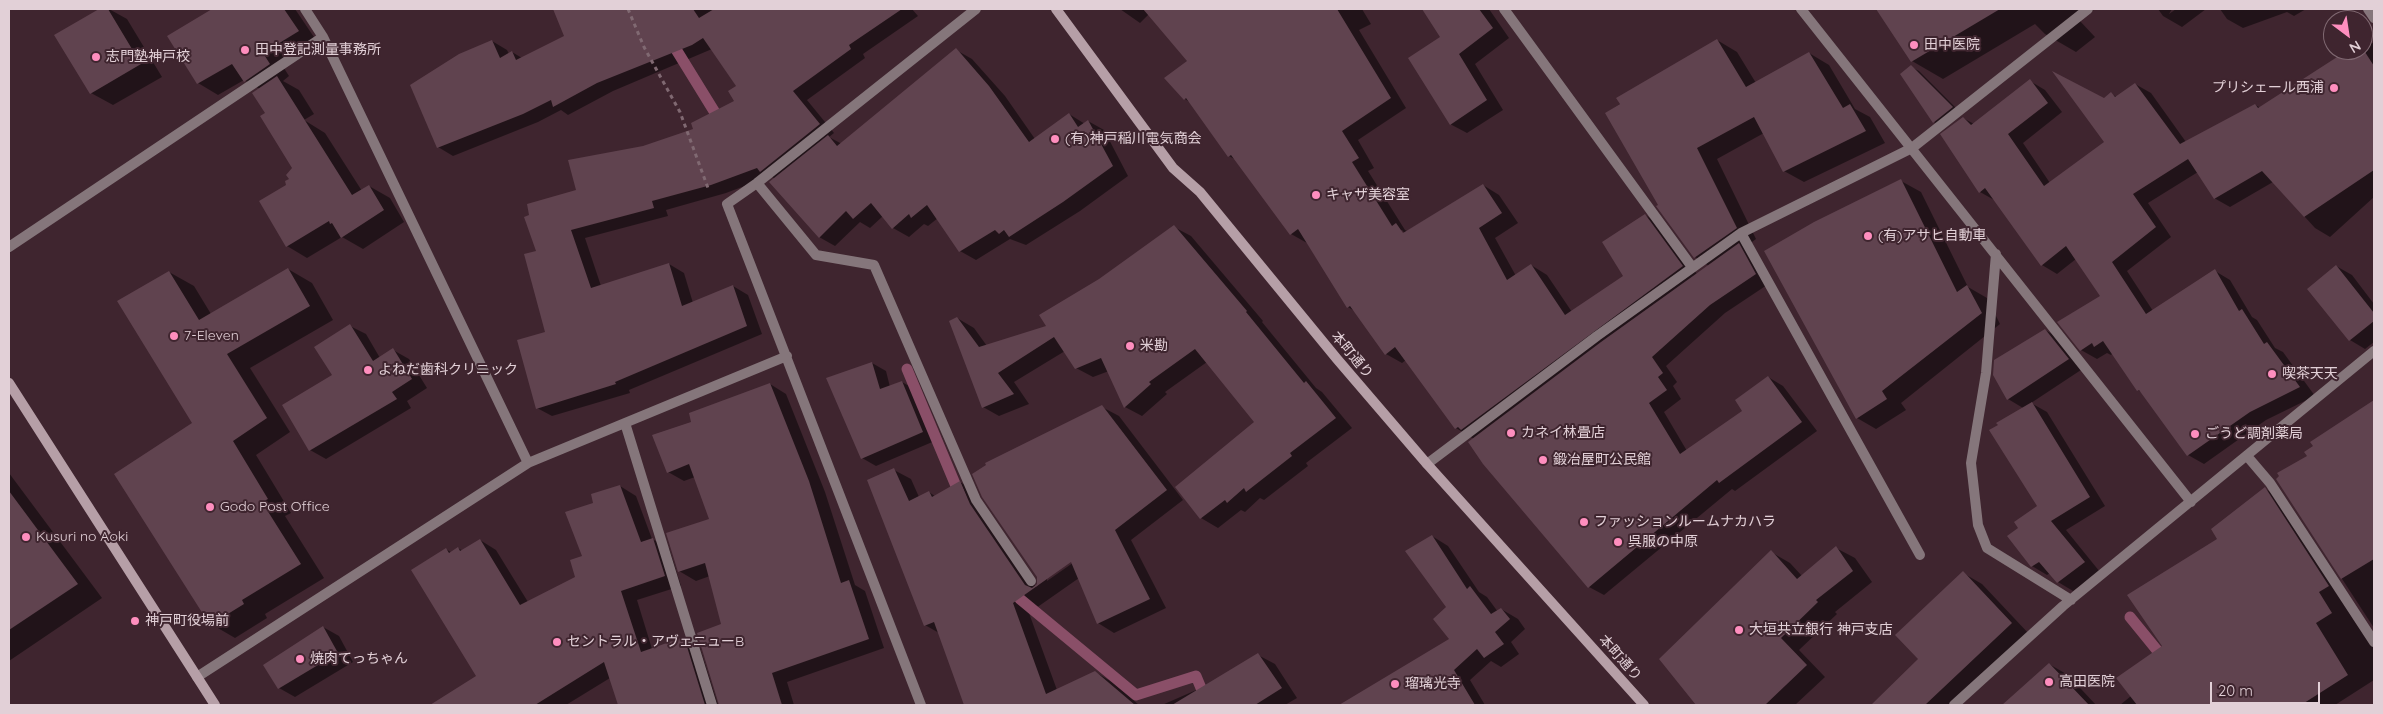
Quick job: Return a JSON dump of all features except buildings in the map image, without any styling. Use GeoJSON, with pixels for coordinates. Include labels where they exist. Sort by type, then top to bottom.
{"type":"FeatureCollection","features":[{"type":"Feature","properties":{"kind":"street"},"geometry":{"type":"LineString","coordinates":[[306,9],[323,36],[528,463]]}},
{"type":"Feature","properties":{"kind":"street"},"geometry":{"type":"LineString","coordinates":[[921,705],[727,204],[757,183],[976,9]]}},
{"type":"Feature","properties":{"kind":"street","name":"本町通り"},"geometry":{"type":"LineString","coordinates":[[1056,9],[1174,168],[1200,192],[1337,359],[1427,464],[1644,705]]}},
{"type":"Feature","properties":{"kind":"street"},"geometry":{"type":"LineString","coordinates":[[1504,9],[1692,267]]}},
{"type":"Feature","properties":{"kind":"street"},"geometry":{"type":"LineString","coordinates":[[1801,9],[2191,502]]}},
{"type":"Feature","properties":{"kind":"street"},"geometry":{"type":"LineString","coordinates":[[1427,464],[1597,336],[1741,233],[1912,148],[2088,9]]}},
{"type":"Feature","properties":{"kind":"street"},"geometry":{"type":"LineString","coordinates":[[2368,9],[2374,18]]}},
{"type":"Feature","properties":{"kind":"street"},"geometry":{"type":"LineString","coordinates":[[9,247],[323,36]]}},
{"type":"Feature","properties":{"kind":"street"},"geometry":{"type":"LineString","coordinates":[[757,183],[816,255],[874,265],[976,500],[1031,581]]}},
{"type":"Feature","properties":{"kind":"street"},"geometry":{"type":"LineString","coordinates":[[1741,233],[1920,555]]}},
{"type":"Feature","properties":{"kind":"street"},"geometry":{"type":"LineString","coordinates":[[1996,254],[1986,372],[1971,463],[1978,525],[1987,548],[2070,600]]}},
{"type":"Feature","properties":{"kind":"street"},"geometry":{"type":"LineString","coordinates":[[1954,705],[2070,600],[2374,351]]}},
{"type":"Feature","properties":{"kind":"street"},"geometry":{"type":"LineString","coordinates":[[197,677],[528,463],[787,356]]}},
{"type":"Feature","properties":{"kind":"street"},"geometry":{"type":"LineString","coordinates":[[9,383],[215,705]]}},
{"type":"Feature","properties":{"kind":"street"},"geometry":{"type":"LineString","coordinates":[[625,423],[712,705]]}},
{"type":"Feature","properties":{"kind":"street"},"geometry":{"type":"LineString","coordinates":[[2247,456],[2270,483],[2374,642]]}},
{"type":"Feature","properties":{"kind":"path"},"geometry":{"type":"LineString","coordinates":[[628,9],[644,47],[680,112],[714,204],[727,204]]}},
{"type":"Feature","properties":{"kind":"waterway"},"geometry":{"type":"LineString","coordinates":[[669,38],[722,124]]}},
{"type":"Feature","properties":{"kind":"waterway"},"geometry":{"type":"LineString","coordinates":[[907,369],[961,498]]}},
{"type":"Feature","properties":{"kind":"waterway"},"geometry":{"type":"LineString","coordinates":[[1012,585],[1020,599],[1136,695],[1196,676],[1208,705]]}},
{"type":"Feature","properties":{"kind":"waterway"},"geometry":{"type":"LineString","coordinates":[[2130,617],[2165,660]]}},
{"type":"Feature","properties":{"kind":"place","name":"田中医院"},"geometry":{"type":"Point","coordinates":[1914,45]}},
{"type":"Feature","properties":{"kind":"place","name":"田中登記測量事務所"},"geometry":{"type":"Point","coordinates":[245,50]}},
{"type":"Feature","properties":{"kind":"place","name":"志門塾神戸校"},"geometry":{"type":"Point","coordinates":[96,57]}},
{"type":"Feature","properties":{"kind":"place","name":"プリシェール西浦"},"geometry":{"type":"Point","coordinates":[2334,88]}},
{"type":"Feature","properties":{"kind":"place","name":"(有)神戸稲川電気商会"},"geometry":{"type":"Point","coordinates":[1055,139]}},
{"type":"Feature","properties":{"kind":"place","name":"キャザ美容室"},"geometry":{"type":"Point","coordinates":[1316,195]}},
{"type":"Feature","properties":{"kind":"place","name":"(有)アサヒ自動車"},"geometry":{"type":"Point","coordinates":[1868,236]}},
{"type":"Feature","properties":{"kind":"place","name":"7-Eleven"},"geometry":{"type":"Point","coordinates":[174,336]}},
{"type":"Feature","properties":{"kind":"place","name":"米勘"},"geometry":{"type":"Point","coordinates":[1130,346]}},
{"type":"Feature","properties":{"kind":"place","name":"よねだ歯科クリニック"},"geometry":{"type":"Point","coordinates":[368,370]}},
{"type":"Feature","properties":{"kind":"place","name":"喫茶天天"},"geometry":{"type":"Point","coordinates":[2272,374]}},
{"type":"Feature","properties":{"kind":"place","name":"カネイ林畳店"},"geometry":{"type":"Point","coordinates":[1511,433]}},
{"type":"Feature","properties":{"kind":"place","name":"ごうど調剤薬局"},"geometry":{"type":"Point","coordinates":[2195,434]}},
{"type":"Feature","properties":{"kind":"place","name":"鍛冶屋町公民館"},"geometry":{"type":"Point","coordinates":[1543,460]}},
{"type":"Feature","properties":{"kind":"place","name":"Godo Post Office"},"geometry":{"type":"Point","coordinates":[210,507]}},
{"type":"Feature","properties":{"kind":"place","name":"ファッションルームナカハラ"},"geometry":{"type":"Point","coordinates":[1584,522]}},
{"type":"Feature","properties":{"kind":"place","name":"Kusuri no Aoki"},"geometry":{"type":"Point","coordinates":[26,537]}},
{"type":"Feature","properties":{"kind":"place","name":"呉服の中原"},"geometry":{"type":"Point","coordinates":[1618,542]}},
{"type":"Feature","properties":{"kind":"place","name":"神戸町役場前"},"geometry":{"type":"Point","coordinates":[135,621]}},
{"type":"Feature","properties":{"kind":"place","name":"大垣共立銀行 神戸支店"},"geometry":{"type":"Point","coordinates":[1739,630]}},
{"type":"Feature","properties":{"kind":"place","name":"セントラル・アヴェニューB"},"geometry":{"type":"Point","coordinates":[557,642]}},
{"type":"Feature","properties":{"kind":"place","name":"焼肉てっちゃん"},"geometry":{"type":"Point","coordinates":[300,659]}},
{"type":"Feature","properties":{"kind":"place","name":"高田医院"},"geometry":{"type":"Point","coordinates":[2049,682]}},
{"type":"Feature","properties":{"kind":"place","name":"瑠璃光寺"},"geometry":{"type":"Point","coordinates":[1395,684]}}]}
